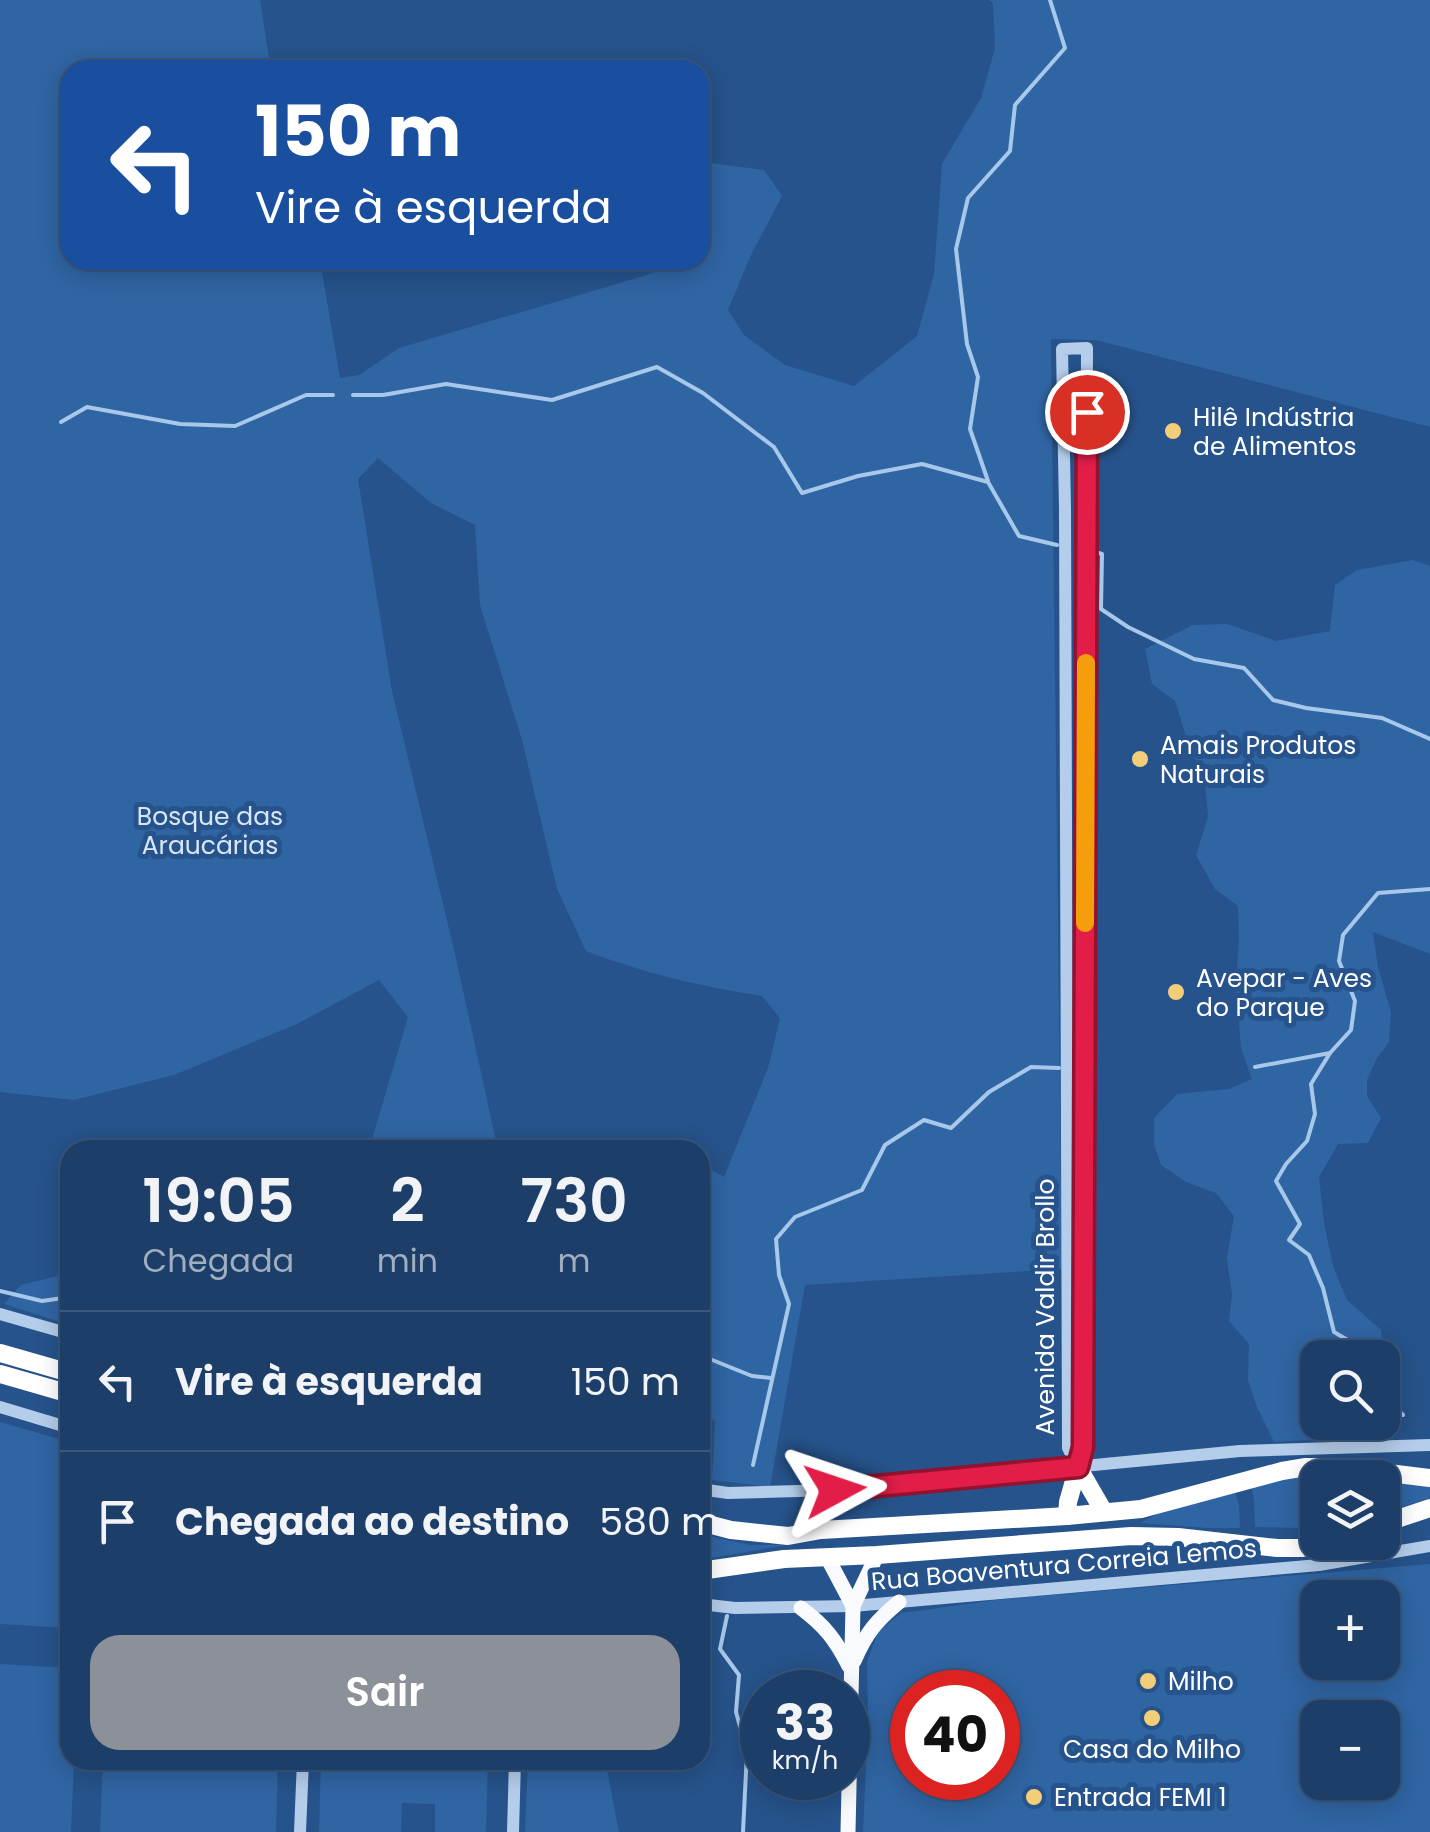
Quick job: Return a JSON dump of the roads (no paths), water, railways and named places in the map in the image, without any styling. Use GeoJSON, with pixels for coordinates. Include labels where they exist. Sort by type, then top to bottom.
{"type":"FeatureCollection","features":[{"type":"Feature","properties":{"kind":"highway"},"geometry":{"type":"LineString","coordinates":[[0,1352],[60,1369]]}},
{"type":"Feature","properties":{"kind":"highway"},"geometry":{"type":"LineString","coordinates":[[0,1374],[60,1391]]}},
{"type":"Feature","properties":{"kind":"highway"},"geometry":{"type":"LineString","coordinates":[[1078,1467],[1104,1512]]}},
{"type":"Feature","properties":{"kind":"highway"},"geometry":{"type":"LineString","coordinates":[[1066,1516],[1078,1467]]}},
{"type":"Feature","properties":{"kind":"highway"},"geometry":{"type":"LineString","coordinates":[[710,1525],[788,1536],[821,1530],[1066,1516],[1156,1505],[1282,1471],[1300,1471]]}},
{"type":"Feature","properties":{"kind":"highway"},"geometry":{"type":"LineString","coordinates":[[1400,1476],[1430,1478]]}},
{"type":"Feature","properties":{"kind":"highway"},"geometry":{"type":"LineString","coordinates":[[1400,1518],[1430,1508]]}},
{"type":"Feature","properties":{"kind":"highway"},"geometry":{"type":"LineString","coordinates":[[710,1570],[784,1559],[1131,1536],[1300,1548]]}},
{"type":"Feature","properties":{"kind":"main road"},"geometry":{"type":"LineString","coordinates":[[848,1832],[853,1606],[877,1555]]}},
{"type":"Feature","properties":{"kind":"main road"},"geometry":{"type":"LineString","coordinates":[[827,1557],[853,1606]]}},
{"type":"Feature","properties":{"kind":"main road"},"geometry":{"type":"LineString","coordinates":[[850,1669],[875,1622],[899,1602]]}},
{"type":"Feature","properties":{"kind":"main road"},"geometry":{"type":"LineString","coordinates":[[801,1608],[825,1627],[850,1669]]}},
{"type":"Feature","properties":{"kind":"street","name":"Avenida Valdir Brollo"},"geometry":{"type":"LineString","coordinates":[[1087,348],[1083,1447],[1078,1467],[1068,1448],[1062,349],[1087,348]]}},
{"type":"Feature","properties":{"kind":"street"},"geometry":{"type":"LineString","coordinates":[[0,1314],[60,1331]]}},
{"type":"Feature","properties":{"kind":"street"},"geometry":{"type":"LineString","coordinates":[[0,1407],[60,1425]]}},
{"type":"Feature","properties":{"kind":"street"},"geometry":{"type":"LineString","coordinates":[[710,1490],[835,1490],[1240,1451],[1430,1445]]}},
{"type":"Feature","properties":{"kind":"street","name":"Rua Boaventura Correia Lemos"},"geometry":{"type":"LineString","coordinates":[[710,1605],[853,1606],[1319,1564],[1430,1546]]}},
{"type":"Feature","properties":{"kind":"street"},"geometry":{"type":"LineString","coordinates":[[300,1832],[303,1770]]}},
{"type":"Feature","properties":{"kind":"street"},"geometry":{"type":"LineString","coordinates":[[513,1832],[515,1770]]}},
{"type":"Feature","properties":{"kind":"waterway"},"geometry":{"type":"LineString","coordinates":[[988,481],[970,429],[978,377],[967,344],[956,249],[968,198],[1010,151],[1015,105],[1065,48],[1050,0]]}},
{"type":"Feature","properties":{"kind":"waterway"},"geometry":{"type":"LineString","coordinates":[[353,395],[383,395],[446,384],[552,400],[657,367],[703,393],[774,447],[802,493],[858,476],[922,464],[988,482],[1019,536],[1057,545]]}},
{"type":"Feature","properties":{"kind":"waterway"},"geometry":{"type":"LineString","coordinates":[[61,422],[87,407],[180,424],[235,426],[306,395],[333,395]]}},
{"type":"Feature","properties":{"kind":"waterway"},"geometry":{"type":"LineString","coordinates":[[1092,551],[1102,554],[1101,609],[1128,627],[1194,659],[1244,668],[1273,700],[1382,718],[1430,739]]}},
{"type":"Feature","properties":{"kind":"waterway"},"geometry":{"type":"LineString","coordinates":[[1348,1340],[1334,1332],[1323,1288],[1309,1255],[1289,1240],[1300,1224],[1276,1181],[1307,1141],[1315,1114],[1311,1084],[1330,1053],[1351,1030],[1355,1001],[1339,961],[1343,935],[1378,893],[1430,889]]}},
{"type":"Feature","properties":{"kind":"waterway"},"geometry":{"type":"LineString","coordinates":[[1255,1067],[1330,1053]]}},
{"type":"Feature","properties":{"kind":"waterway"},"geometry":{"type":"LineString","coordinates":[[753,1465],[789,1304],[779,1275],[776,1239],[795,1217],[862,1190],[885,1145],[924,1120],[951,1128],[989,1092],[1031,1067],[1059,1068]]}},
{"type":"Feature","properties":{"kind":"waterway"},"geometry":{"type":"LineString","coordinates":[[0,1291],[42,1301],[60,1298]]}},
{"type":"Feature","properties":{"kind":"waterway"},"geometry":{"type":"LineString","coordinates":[[710,1359],[752,1376],[771,1378]]}},
{"type":"Feature","properties":{"kind":"waterway"},"geometry":{"type":"LineString","coordinates":[[1400,1412],[1403,1415]]}},
{"type":"Feature","properties":{"kind":"waterway"},"geometry":{"type":"LineString","coordinates":[[727,1616],[720,1649],[739,1675],[736,1712],[747,1752],[743,1832]]}},
{"type":"Feature","properties":{"kind":"place","name":"Hilê Indústria de Alimentos"},"geometry":{"type":"Point","coordinates":[1173,431]}},
{"type":"Feature","properties":{"kind":"place","name":"Amais Produtos Naturais"},"geometry":{"type":"Point","coordinates":[1140,759]}},
{"type":"Feature","properties":{"kind":"place","name":"Avepar - Aves do Parque"},"geometry":{"type":"Point","coordinates":[1176,992]}},
{"type":"Feature","properties":{"kind":"place","name":"Milho"},"geometry":{"type":"Point","coordinates":[1148,1681]}},
{"type":"Feature","properties":{"kind":"place","name":"Casa do Milho"},"geometry":{"type":"Point","coordinates":[1152,1718]}},
{"type":"Feature","properties":{"kind":"place","name":"Entrada FEMI 1"},"geometry":{"type":"Point","coordinates":[1034,1797]}},
{"type":"Feature","properties":{"kind":"park label","name":"Bosque das Araucárias"},"geometry":{"type":"Point","coordinates":[210,830]}}]}
